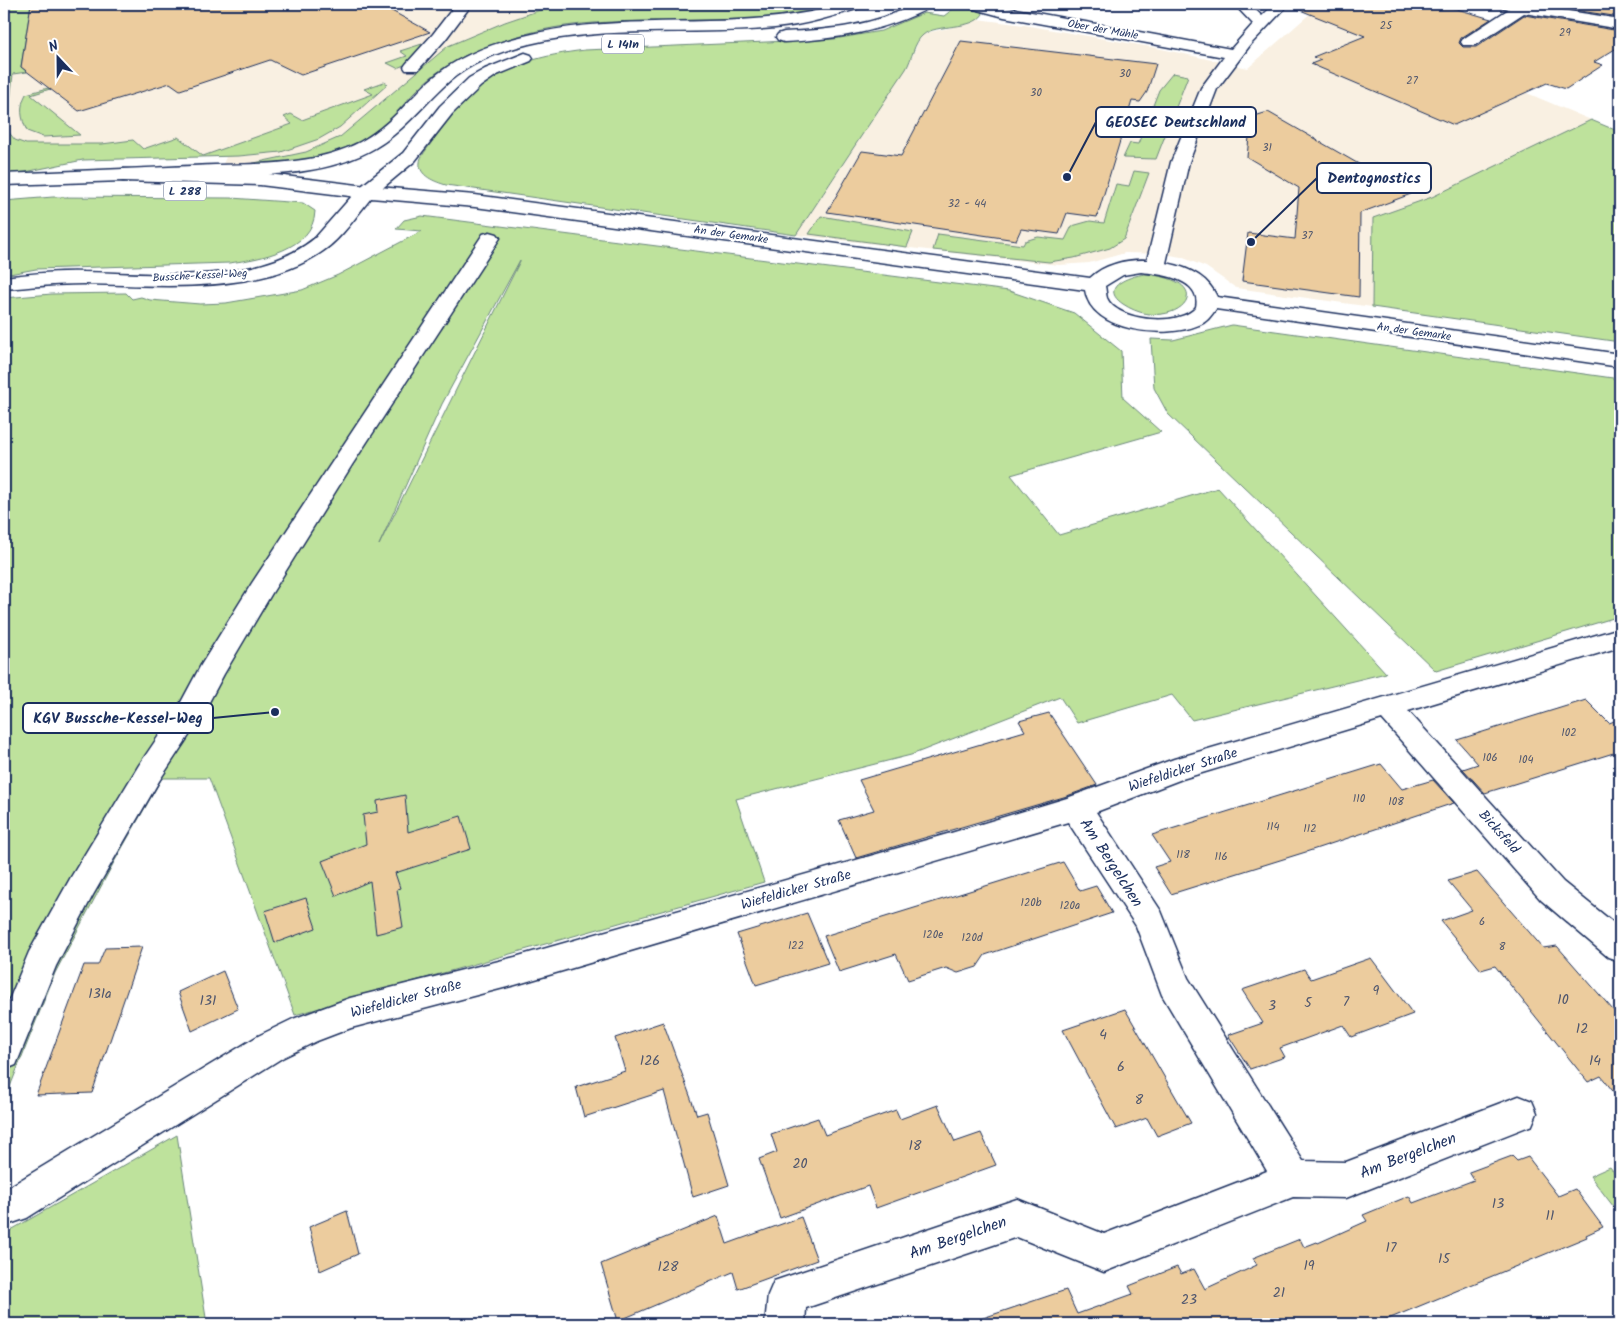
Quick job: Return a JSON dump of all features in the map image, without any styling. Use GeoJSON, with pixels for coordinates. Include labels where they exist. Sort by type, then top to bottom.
{"type":"FeatureCollection","features":[{"type":"Feature","properties":{"kind":"main road"},"geometry":{"type":"LineString","coordinates":[[412,67],[439,37],[464,4]]}},
{"type":"Feature","properties":{"kind":"main road","name":"L 141n"},"geometry":{"type":"LineString","coordinates":[[418,105],[436,84],[464,64],[500,48],[532,38],[603,28],[708,28],[773,25],[828,14],[858,4]]}},
{"type":"Feature","properties":{"kind":"main road","name":"L 141n"},"geometry":{"type":"LineString","coordinates":[[649,43],[807,36],[855,31],[903,18],[926,4]]}},
{"type":"Feature","properties":{"kind":"main road","name":"Ober der Mühle"},"geometry":{"type":"LineString","coordinates":[[972,4],[1004,12],[1234,54]]}},
{"type":"Feature","properties":{"kind":"main road"},"geometry":{"type":"LineString","coordinates":[[1241,4],[1261,24]]}},
{"type":"Feature","properties":{"kind":"main road"},"geometry":{"type":"LineString","coordinates":[[1155,267],[1180,162],[1209,88],[1234,54],[1282,4]]}},
{"type":"Feature","properties":{"kind":"main road"},"geometry":{"type":"LineString","coordinates":[[1469,42],[1514,6],[1620,24]]}},
{"type":"Feature","properties":{"kind":"main road","name":"Bussche-Kessel-Weg"},"geometry":{"type":"LineString","coordinates":[[4,283],[58,278],[197,278],[250,274],[272,269],[313,249],[326,239],[366,192],[409,157],[446,110],[475,82],[505,65],[541,54]]}},
{"type":"Feature","properties":{"kind":"main road"},"geometry":{"type":"LineString","coordinates":[[366,192],[371,168],[405,128],[418,105]]}},
{"type":"Feature","properties":{"kind":"main road","name":"L 288"},"geometry":{"type":"LineString","coordinates":[[4,180],[276,170],[321,162],[366,146],[386,133],[418,105]]}},
{"type":"Feature","properties":{"kind":"main road","name":"L 288"},"geometry":{"type":"LineString","coordinates":[[123,175],[260,179],[366,192]]}},
{"type":"Feature","properties":{"kind":"main road","name":"L 288"},"geometry":{"type":"LineString","coordinates":[[4,195],[86,191],[366,192]]}},
{"type":"Feature","properties":{"kind":"main road","name":"An der Gemarke"},"geometry":{"type":"LineString","coordinates":[[366,192],[523,207],[1096,285]]}},
{"type":"Feature","properties":{"kind":"main road"},"geometry":{"type":"LineString","coordinates":[[4,1054],[41,962],[82,886],[150,773],[190,712],[211,672],[261,589],[490,238]]}},
{"type":"Feature","properties":{"kind":"main road"},"geometry":{"type":"LineString","coordinates":[[1141,266],[1155,267],[1176,271],[1199,285],[1207,295],[1208,302],[1201,315],[1192,320],[1163,326],[1144,325],[1114,315],[1096,299],[1096,285],[1102,278],[1117,270],[1141,266]]}},
{"type":"Feature","properties":{"kind":"main road","name":"An der Gemarke"},"geometry":{"type":"LineString","coordinates":[[1208,302],[1620,361]]}},
{"type":"Feature","properties":{"kind":"main road","name":"Wiefeldicker Straße"},"geometry":{"type":"LineString","coordinates":[[4,1208],[14,1205],[107,1149],[211,1082],[270,1047],[306,1030],[350,1013],[515,971],[1074,808],[1174,770],[1620,637]]}},
{"type":"Feature","properties":{"kind":"main road","name":"Bicksfeld"},"geometry":{"type":"LineString","coordinates":[[1388,707],[1552,891],[1620,947]]}},
{"type":"Feature","properties":{"kind":"main road","name":"Am Bergelchen"},"geometry":{"type":"LineString","coordinates":[[1074,808],[1084,819],[1150,921],[1174,985],[1293,1179]]}},
{"type":"Feature","properties":{"kind":"main road","name":"Am Bergelchen"},"geometry":{"type":"LineString","coordinates":[[785,1324],[788,1295],[1016,1218],[1104,1253],[1293,1179],[1346,1180],[1519,1113]]}},
{"type":"Feature","properties":{"kind":"shaded area"},"geometry":{"type":"Polygon","coordinates":[[[4,4],[561,4],[505,22],[448,46],[340,137],[306,152],[240,166],[222,166],[226,157],[125,158],[83,160],[25,172],[4,174],[4,4]]]}},
{"type":"Feature","properties":{"kind":"shaded area"},"geometry":{"type":"Polygon","coordinates":[[[1321,4],[1458,4],[1399,39],[1591,120],[1432,197],[1373,218],[1372,307],[1236,288],[1206,267],[1181,257],[1165,254],[1125,253],[1089,263],[1059,265],[796,235],[908,66],[923,35],[977,19],[1024,25],[1157,48],[1248,68],[1321,4]]]}},
{"type":"Feature","properties":{"kind":"green space"},"geometry":{"type":"Polygon","coordinates":[[[4,4],[31,4],[21,67],[27,72],[13,74],[7,130],[15,140],[26,144],[102,144],[133,140],[143,149],[178,137],[203,156],[292,124],[284,117],[291,114],[302,120],[373,94],[364,89],[384,82],[388,84],[340,127],[319,139],[281,152],[239,156],[83,160],[25,172],[4,174],[4,4]]]}},
{"type":"Feature","properties":{"kind":"green space"},"geometry":{"type":"Polygon","coordinates":[[[554,4],[844,4],[804,15],[777,19],[596,23],[542,30],[515,37],[464,56],[440,70],[419,88],[384,126],[356,144],[324,156],[291,162],[240,166],[306,152],[340,137],[448,46],[554,4]]]}},
{"type":"Feature","properties":{"kind":"green space"},"geometry":{"type":"Polygon","coordinates":[[[958,5],[982,11],[983,14],[971,23],[929,31],[920,38],[906,69],[796,235],[446,185],[428,178],[420,167],[421,157],[447,121],[465,101],[497,75],[510,68],[540,58],[585,50],[834,39],[881,31],[924,13],[944,16],[958,5]]]}},
{"type":"Feature","properties":{"kind":"green space"},"geometry":{"type":"Polygon","coordinates":[[[422,44],[426,45],[409,63],[397,68],[387,63],[407,56],[400,51],[422,44]]]}},
{"type":"Feature","properties":{"kind":"green space"},"geometry":{"type":"Polygon","coordinates":[[[1173,73],[1188,76],[1156,159],[1123,158],[1130,143],[1138,144],[1159,90],[1173,73]]]}},
{"type":"Feature","properties":{"kind":"green space"},"geometry":{"type":"Polygon","coordinates":[[[50,89],[31,95],[80,135],[43,137],[27,131],[23,122],[22,112],[22,103],[26,94],[50,89]]]}},
{"type":"Feature","properties":{"kind":"green space"},"geometry":{"type":"Polygon","coordinates":[[[1591,120],[1620,132],[1620,342],[1372,307],[1373,218],[1432,197],[1591,120]]]}},
{"type":"Feature","properties":{"kind":"green space"},"geometry":{"type":"Polygon","coordinates":[[[1134,171],[1149,173],[1124,239],[1110,248],[1074,258],[1049,262],[933,250],[938,234],[1023,245],[1025,241],[1038,237],[1065,240],[1072,226],[1090,221],[1104,223],[1116,184],[1129,186],[1134,171]]]}},
{"type":"Feature","properties":{"kind":"green space"},"geometry":{"type":"Polygon","coordinates":[[[53,197],[231,198],[303,203],[315,211],[312,224],[305,235],[295,244],[255,259],[229,263],[36,269],[4,275],[4,201],[53,197]]]}},
{"type":"Feature","properties":{"kind":"green space"},"geometry":{"type":"Polygon","coordinates":[[[422,216],[1009,291],[1074,313],[1121,351],[1123,398],[1161,432],[1011,475],[1059,535],[1218,488],[1386,673],[1192,720],[1172,695],[1077,723],[1060,697],[911,755],[736,799],[764,882],[295,1015],[209,778],[162,778],[113,864],[55,973],[4,1102],[4,298],[52,294],[126,293],[132,299],[141,297],[150,300],[200,304],[226,303],[302,290],[338,275],[422,231],[396,229],[404,220],[422,216]],[[520,261],[442,404],[379,545],[520,261]]]}},
{"type":"Feature","properties":{"kind":"green space"},"geometry":{"type":"Polygon","coordinates":[[[821,216],[913,232],[907,247],[809,234],[821,216]]]}},
{"type":"Feature","properties":{"kind":"green space"},"geometry":{"type":"Polygon","coordinates":[[[1145,274],[1170,279],[1183,287],[1187,296],[1184,304],[1173,311],[1159,314],[1141,313],[1123,304],[1116,298],[1114,292],[1119,283],[1145,274]]]}},
{"type":"Feature","properties":{"kind":"green space"},"geometry":{"type":"Polygon","coordinates":[[[1232,325],[1620,379],[1620,616],[1436,671],[1168,414],[1154,388],[1151,339],[1173,340],[1232,325]]]}},
{"type":"Feature","properties":{"kind":"green space"},"geometry":{"type":"Polygon","coordinates":[[[177,1135],[207,1324],[4,1324],[4,1234],[177,1135]]]}},
{"type":"Feature","properties":{"kind":"green space"},"geometry":{"type":"Polygon","coordinates":[[[1610,1167],[1620,1180],[1620,1215],[1590,1176],[1610,1167]]]}},
{"type":"Feature","properties":{"kind":"building"},"geometry":{"type":"Polygon","coordinates":[[[31,4],[379,4],[430,32],[301,75],[270,60],[180,90],[170,83],[79,111],[21,67],[31,4]]]}},
{"type":"Feature","properties":{"kind":"building"},"geometry":{"type":"Polygon","coordinates":[[[1291,4],[1440,4],[1491,19],[1461,38],[1459,43],[1463,47],[1476,47],[1524,15],[1620,31],[1620,46],[1594,62],[1603,65],[1566,89],[1547,83],[1454,125],[1311,64],[1321,60],[1313,57],[1365,36],[1290,6],[1291,4]]]}},
{"type":"Feature","properties":{"kind":"building"},"geometry":{"type":"Polygon","coordinates":[[[1534,4],[1620,4],[1620,17],[1534,4]]]}},
{"type":"Feature","properties":{"kind":"building"},"geometry":{"type":"Polygon","coordinates":[[[961,41],[1156,64],[1147,92],[1140,102],[1132,101],[1097,217],[1067,213],[1059,234],[1021,229],[1016,240],[827,212],[862,151],[901,156],[961,41]]]}},
{"type":"Feature","properties":{"kind":"building"},"geometry":{"type":"Polygon","coordinates":[[[1268,112],[1411,194],[1360,213],[1359,297],[1242,281],[1248,233],[1295,239],[1299,188],[1247,157],[1251,117],[1268,112]]]}},
{"type":"Feature","properties":{"kind":"building"},"geometry":{"type":"Polygon","coordinates":[[[1586,700],[1609,723],[1620,719],[1620,751],[1485,793],[1463,769],[1478,764],[1457,740],[1586,700]]]}},
{"type":"Feature","properties":{"kind":"building"},"geometry":{"type":"Polygon","coordinates":[[[1049,713],[1097,785],[1067,796],[856,858],[839,820],[874,810],[859,780],[1025,731],[1019,721],[1049,713]]]}},
{"type":"Feature","properties":{"kind":"building"},"geometry":{"type":"Polygon","coordinates":[[[1381,764],[1402,789],[1433,780],[1454,803],[1171,894],[1154,867],[1170,862],[1152,835],[1381,764]]]}},
{"type":"Feature","properties":{"kind":"building"},"geometry":{"type":"Polygon","coordinates":[[[405,795],[408,832],[461,816],[471,849],[395,873],[400,888],[397,889],[403,927],[376,934],[370,881],[336,896],[322,861],[366,844],[363,815],[378,812],[377,801],[405,795]]]}},
{"type":"Feature","properties":{"kind":"building"},"geometry":{"type":"Polygon","coordinates":[[[1063,862],[1080,891],[1096,886],[1112,913],[985,955],[977,967],[958,973],[946,968],[908,980],[896,954],[839,972],[824,936],[1063,862]]]}},
{"type":"Feature","properties":{"kind":"building"},"geometry":{"type":"Polygon","coordinates":[[[1477,872],[1543,948],[1557,946],[1620,1018],[1620,1100],[1601,1076],[1588,1082],[1495,966],[1481,970],[1441,921],[1472,910],[1448,881],[1477,872]]]}},
{"type":"Feature","properties":{"kind":"building"},"geometry":{"type":"Polygon","coordinates":[[[306,898],[316,928],[275,943],[265,911],[306,898]]]}},
{"type":"Feature","properties":{"kind":"building"},"geometry":{"type":"Polygon","coordinates":[[[807,913],[828,963],[756,985],[737,934],[807,913]]]}},
{"type":"Feature","properties":{"kind":"building"},"geometry":{"type":"Polygon","coordinates":[[[142,947],[92,1093],[36,1095],[84,965],[98,965],[105,948],[142,947]]]}},
{"type":"Feature","properties":{"kind":"building"},"geometry":{"type":"Polygon","coordinates":[[[1371,958],[1413,1014],[1351,1037],[1343,1025],[1280,1048],[1285,1057],[1250,1069],[1228,1035],[1263,1023],[1242,990],[1304,969],[1311,979],[1371,958]]]}},
{"type":"Feature","properties":{"kind":"building"},"geometry":{"type":"Polygon","coordinates":[[[223,971],[238,1009],[192,1031],[178,992],[223,971]]]}},
{"type":"Feature","properties":{"kind":"building"},"geometry":{"type":"Polygon","coordinates":[[[1125,1009],[1191,1123],[1157,1136],[1147,1118],[1116,1129],[1063,1030],[1125,1009]]]}},
{"type":"Feature","properties":{"kind":"building"},"geometry":{"type":"Polygon","coordinates":[[[663,1022],[697,1115],[707,1112],[729,1185],[693,1197],[664,1091],[584,1117],[576,1087],[625,1071],[615,1038],[663,1022]]]}},
{"type":"Feature","properties":{"kind":"building"},"geometry":{"type":"Polygon","coordinates":[[[938,1105],[955,1142],[981,1133],[996,1165],[876,1208],[868,1186],[780,1218],[759,1159],[777,1152],[771,1134],[818,1118],[825,1135],[896,1110],[900,1119],[938,1105]]]}},
{"type":"Feature","properties":{"kind":"building"},"geometry":{"type":"Polygon","coordinates":[[[1512,1156],[1517,1161],[1528,1157],[1558,1196],[1575,1189],[1603,1227],[1586,1235],[1587,1237],[1376,1324],[981,1324],[980,1319],[1066,1290],[1077,1314],[1133,1294],[1129,1286],[1177,1267],[1181,1274],[1194,1269],[1205,1289],[1257,1265],[1253,1258],[1300,1239],[1304,1247],[1318,1243],[1367,1221],[1363,1215],[1409,1196],[1413,1203],[1474,1180],[1469,1172],[1512,1156]]]}},
{"type":"Feature","properties":{"kind":"building"},"geometry":{"type":"Polygon","coordinates":[[[347,1211],[358,1254],[320,1271],[309,1227],[347,1211]]]}},
{"type":"Feature","properties":{"kind":"building"},"geometry":{"type":"Polygon","coordinates":[[[718,1216],[727,1244],[801,1217],[817,1260],[738,1289],[733,1272],[618,1321],[601,1264],[718,1216]]]}},
{"type":"Feature","properties":{"kind":"place","name":"GEOSEC Deutschland"},"geometry":{"type":"Point","coordinates":[1067,177]}},
{"type":"Feature","properties":{"kind":"place","name":"Dentognostics"},"geometry":{"type":"Point","coordinates":[1251,242]}},
{"type":"Feature","properties":{"kind":"place","name":"KGV Bussche-Kessel-Weg"},"geometry":{"type":"Point","coordinates":[275,712]}}]}
